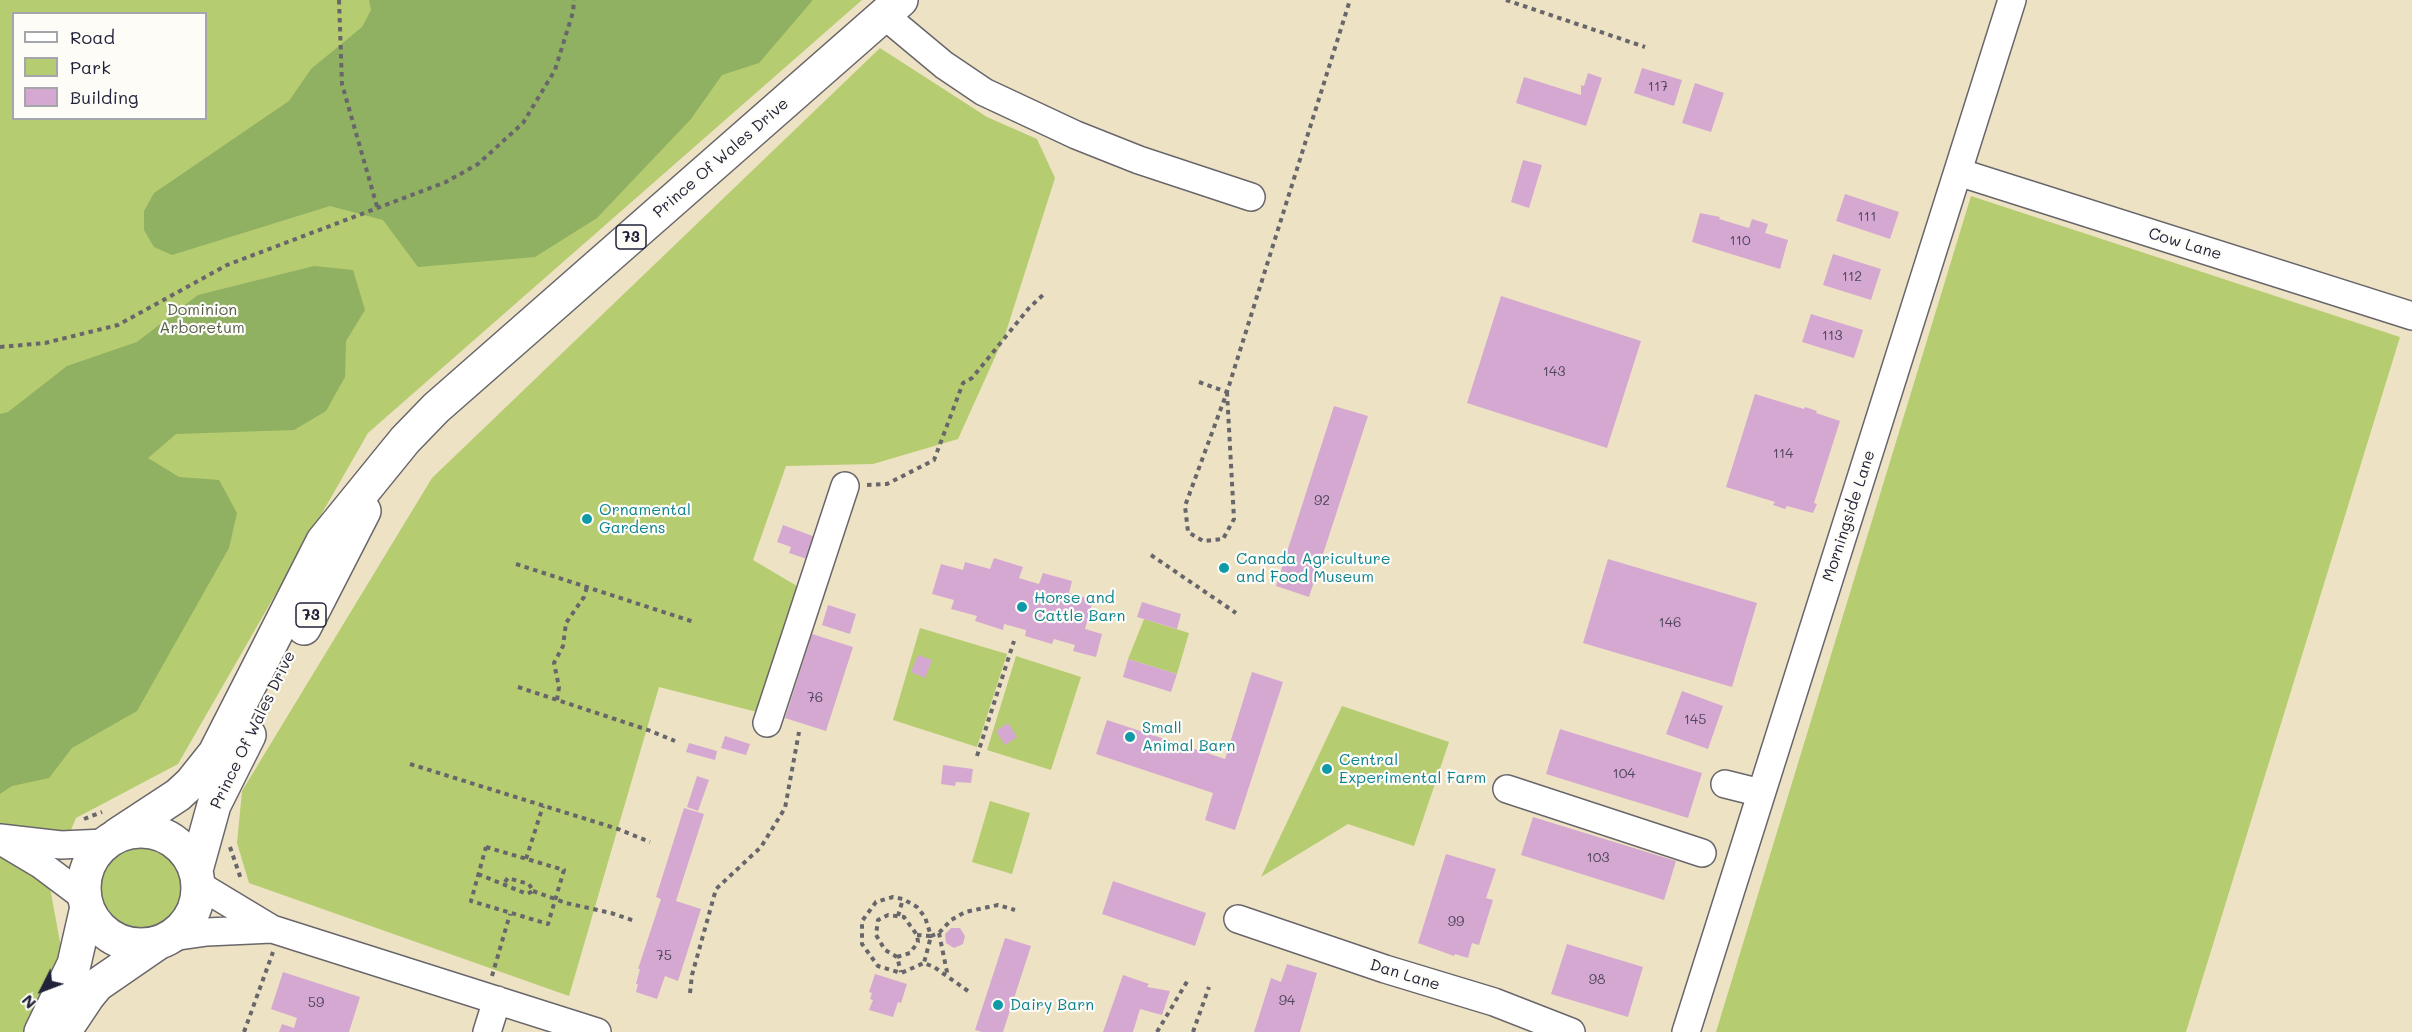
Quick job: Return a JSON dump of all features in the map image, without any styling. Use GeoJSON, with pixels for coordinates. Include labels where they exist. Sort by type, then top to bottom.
{"type":"FeatureCollection","features":[{"type":"Feature","properties":{"kind":"main road","name":"Prince Of Wales Drive"},"geometry":{"type":"LineString","coordinates":[[109,829],[178,795],[191,783],[215,753],[323,541],[405,440],[436,408],[892,8]]}},
{"type":"Feature","properties":{"kind":"main road","name":"Prince Of Wales Drive"},"geometry":{"type":"LineString","coordinates":[[198,877],[210,819],[224,783],[347,545],[385,466]]}},
{"type":"Feature","properties":{"kind":"main road"},"geometry":{"type":"LineString","coordinates":[[109,829],[158,832],[181,846],[198,877]]}},
{"type":"Feature","properties":{"kind":"main road","name":"73"},"geometry":{"type":"LineString","coordinates":[[41,1032],[74,964],[85,902],[84,879],[88,865],[109,829]]}},
{"type":"Feature","properties":{"kind":"main road","name":"73"},"geometry":{"type":"LineString","coordinates":[[64,1032],[97,985],[184,927],[198,900],[198,877]]}},
{"type":"Feature","properties":{"kind":"main road"},"geometry":{"type":"LineString","coordinates":[[85,902],[95,922],[108,935],[123,942],[140,945],[165,940]]}},
{"type":"Feature","properties":{"kind":"street","name":"Morningside Lane"},"geometry":{"type":"LineString","coordinates":[[1686,1032],[2012,0]]}},
{"type":"Feature","properties":{"kind":"street"},"geometry":{"type":"LineString","coordinates":[[892,8],[944,65],[984,92],[1076,135],[1139,160],[1251,197]]}},
{"type":"Feature","properties":{"kind":"street","name":"Cow Lane"},"geometry":{"type":"LineString","coordinates":[[1958,172],[2412,316]]}},
{"type":"Feature","properties":{"kind":"street"},"geometry":{"type":"LineString","coordinates":[[767,723],[846,486]]}},
{"type":"Feature","properties":{"kind":"street"},"geometry":{"type":"LineString","coordinates":[[1725,784],[1761,793]]}},
{"type":"Feature","properties":{"kind":"street"},"geometry":{"type":"LineString","coordinates":[[1507,789],[1702,853]]}},
{"type":"Feature","properties":{"kind":"street"},"geometry":{"type":"LineString","coordinates":[[0,839],[60,845],[109,829]]}},
{"type":"Feature","properties":{"kind":"street"},"geometry":{"type":"LineString","coordinates":[[0,839],[40,864],[85,902]]}},
{"type":"Feature","properties":{"kind":"street"},"geometry":{"type":"LineString","coordinates":[[198,877],[273,939]]}},
{"type":"Feature","properties":{"kind":"street","name":"Dan Lane"},"geometry":{"type":"LineString","coordinates":[[1238,919],[1385,969],[1494,1002],[1571,1032]]}},
{"type":"Feature","properties":{"kind":"street"},"geometry":{"type":"LineString","coordinates":[[165,940],[207,932],[273,939],[491,998],[597,1032]]}},
{"type":"Feature","properties":{"kind":"street"},"geometry":{"type":"LineString","coordinates":[[487,1032],[491,998]]}},
{"type":"Feature","properties":{"kind":"path"},"geometry":{"type":"LineString","coordinates":[[339,0],[342,84],[378,210]]}},
{"type":"Feature","properties":{"kind":"path"},"geometry":{"type":"LineString","coordinates":[[0,347],[45,343],[118,325],[227,265],[378,210],[446,182],[478,164],[523,123],[555,70],[573,12],[574,0]]}},
{"type":"Feature","properties":{"kind":"path"},"geometry":{"type":"LineString","coordinates":[[1227,392],[1234,519],[1223,539],[1203,541],[1188,532],[1185,506],[1227,392],[1350,0]]}},
{"type":"Feature","properties":{"kind":"path"},"geometry":{"type":"LineString","coordinates":[[1506,0],[1645,47]]}},
{"type":"Feature","properties":{"kind":"path"},"geometry":{"type":"LineString","coordinates":[[846,486],[887,484],[934,460],[963,383],[972,378],[1029,308],[1045,294]]}},
{"type":"Feature","properties":{"kind":"path"},"geometry":{"type":"LineString","coordinates":[[1199,382],[1227,392]]}},
{"type":"Feature","properties":{"kind":"path"},"geometry":{"type":"LineString","coordinates":[[1150,555],[1236,613]]}},
{"type":"Feature","properties":{"kind":"path"},"geometry":{"type":"LineString","coordinates":[[516,564],[694,622]]}},
{"type":"Feature","properties":{"kind":"path"},"geometry":{"type":"LineString","coordinates":[[557,700],[559,687],[554,663],[563,646],[569,615],[584,597],[587,587]]}},
{"type":"Feature","properties":{"kind":"path"},"geometry":{"type":"LineString","coordinates":[[978,756],[1014,641]]}},
{"type":"Feature","properties":{"kind":"path"},"geometry":{"type":"LineString","coordinates":[[518,687],[675,741]]}},
{"type":"Feature","properties":{"kind":"path"},"geometry":{"type":"LineString","coordinates":[[690,993],[692,975],[716,889],[761,847],[785,808],[799,732]]}},
{"type":"Feature","properties":{"kind":"path"},"geometry":{"type":"LineString","coordinates":[[410,764],[618,829],[650,842]]}},
{"type":"Feature","properties":{"kind":"path"},"geometry":{"type":"LineString","coordinates":[[526,859],[543,806]]}},
{"type":"Feature","properties":{"kind":"path"},"geometry":{"type":"LineString","coordinates":[[75,823],[109,829]]}},
{"type":"Feature","properties":{"kind":"path"},"geometry":{"type":"LineString","coordinates":[[486,847],[526,859],[564,870],[548,924],[471,901],[486,847]]}},
{"type":"Feature","properties":{"kind":"path"},"geometry":{"type":"LineString","coordinates":[[477,874],[504,883],[505,886],[526,894],[532,891],[566,903],[635,921]]}},
{"type":"Feature","properties":{"kind":"path"},"geometry":{"type":"LineString","coordinates":[[504,883],[507,878],[530,884],[532,891]]}},
{"type":"Feature","properties":{"kind":"path"},"geometry":{"type":"LineString","coordinates":[[893,897],[903,899],[918,907],[925,917],[931,936],[924,963],[901,973],[878,966],[862,944],[862,921],[876,902],[893,897]]}},
{"type":"Feature","properties":{"kind":"path"},"geometry":{"type":"LineString","coordinates":[[898,916],[903,899]]}},
{"type":"Feature","properties":{"kind":"path"},"geometry":{"type":"LineString","coordinates":[[917,934],[931,936],[939,933],[951,920],[965,912],[998,905],[1015,910]]}},
{"type":"Feature","properties":{"kind":"path"},"geometry":{"type":"LineString","coordinates":[[491,998],[510,914]]}},
{"type":"Feature","properties":{"kind":"path"},"geometry":{"type":"LineString","coordinates":[[897,957],[910,953],[918,942],[917,934],[904,917],[888,915],[878,920],[876,935],[885,950],[897,957],[901,973]]}},
{"type":"Feature","properties":{"kind":"path"},"geometry":{"type":"LineString","coordinates":[[939,933],[948,978]]}},
{"type":"Feature","properties":{"kind":"path"},"geometry":{"type":"LineString","coordinates":[[244,1032],[273,939]]}},
{"type":"Feature","properties":{"kind":"path"},"geometry":{"type":"LineString","coordinates":[[924,963],[968,991]]}},
{"type":"Feature","properties":{"kind":"path"},"geometry":{"type":"LineString","coordinates":[[1157,1032],[1188,980]]}},
{"type":"Feature","properties":{"kind":"path"},"geometry":{"type":"LineString","coordinates":[[1193,1032],[1209,987]]}},
{"type":"Feature","properties":{"kind":"green space","name":"Dominion Arboretum"},"geometry":{"type":"Polygon","coordinates":[[[0,0],[862,0],[368,433],[178,764],[76,818],[49,882],[64,964],[27,1032],[0,1032],[0,0]]]}},
{"type":"Feature","properties":{"kind":"green space"},"geometry":{"type":"Polygon","coordinates":[[[369,0],[812,1],[759,63],[722,75],[691,119],[597,218],[535,257],[418,267],[383,220],[330,206],[172,255],[154,247],[144,230],[144,211],[154,193],[289,101],[311,69],[362,27],[371,10],[369,0]]]}},
{"type":"Feature","properties":{"kind":"green space","name":"Ornamental Gardens"},"geometry":{"type":"Polygon","coordinates":[[[880,48],[987,117],[1037,139],[1055,178],[1005,335],[958,439],[873,464],[786,466],[753,560],[797,586],[761,713],[659,687],[569,996],[249,883],[237,843],[242,791],[432,478],[880,48]]]}},
{"type":"Feature","properties":{"kind":"green space"},"geometry":{"type":"Polygon","coordinates":[[[1971,196],[2400,337],[2186,1032],[1716,1032],[1971,196]]]}},
{"type":"Feature","properties":{"kind":"green space"},"geometry":{"type":"Polygon","coordinates":[[[314,266],[353,270],[365,310],[346,341],[345,377],[326,411],[294,430],[176,434],[148,458],[179,477],[219,480],[237,513],[229,548],[137,711],[72,748],[49,778],[12,786],[0,794],[0,414],[8,412],[67,366],[137,342],[198,295],[314,266]]]}},
{"type":"Feature","properties":{"kind":"green space"},"geometry":{"type":"Polygon","coordinates":[[[1144,619],[1189,633],[1177,674],[1128,659],[1144,619]]]}},
{"type":"Feature","properties":{"kind":"green space"},"geometry":{"type":"Polygon","coordinates":[[[920,628],[1007,654],[977,747],[893,720],[920,628]]]}},
{"type":"Feature","properties":{"kind":"green space"},"geometry":{"type":"Polygon","coordinates":[[[1016,656],[1081,677],[1051,770],[987,750],[1016,656]]]}},
{"type":"Feature","properties":{"kind":"green space"},"geometry":{"type":"Polygon","coordinates":[[[1342,706],[1449,742],[1414,846],[1348,824],[1261,877],[1342,706]]]}},
{"type":"Feature","properties":{"kind":"green space"},"geometry":{"type":"Polygon","coordinates":[[[990,801],[1030,813],[1012,874],[972,862],[990,801]]]}},
{"type":"Feature","properties":{"kind":"green space"},"geometry":{"type":"Polygon","coordinates":[[[142,841],[159,845],[174,854],[183,869],[187,886],[183,903],[174,918],[159,927],[142,931],[125,927],[110,918],[101,903],[97,886],[101,869],[110,854],[125,845],[142,841]]]}},
{"type":"Feature","properties":{"kind":"building"},"geometry":{"type":"Polygon","coordinates":[[[1642,68],[1682,80],[1674,106],[1634,93],[1642,68]]]}},
{"type":"Feature","properties":{"kind":"building"},"geometry":{"type":"Polygon","coordinates":[[[1588,73],[1602,78],[1586,126],[1516,103],[1524,77],[1581,95],[1581,85],[1584,86],[1588,73]]]}},
{"type":"Feature","properties":{"kind":"building"},"geometry":{"type":"Polygon","coordinates":[[[1695,83],[1724,93],[1711,132],[1682,123],[1695,83]]]}},
{"type":"Feature","properties":{"kind":"building"},"geometry":{"type":"Polygon","coordinates":[[[1523,160],[1542,165],[1529,208],[1511,202],[1523,160]]]}},
{"type":"Feature","properties":{"kind":"building"},"geometry":{"type":"Polygon","coordinates":[[[1845,194],[1899,212],[1890,239],[1836,221],[1845,194]]]}},
{"type":"Feature","properties":{"kind":"building"},"geometry":{"type":"Polygon","coordinates":[[[1700,213],[1720,217],[1719,219],[1749,228],[1752,219],[1768,224],[1765,233],[1788,240],[1780,269],[1692,242],[1700,213]]]}},
{"type":"Feature","properties":{"kind":"building"},"geometry":{"type":"Polygon","coordinates":[[[1833,254],[1881,269],[1871,300],[1823,285],[1833,254]]]}},
{"type":"Feature","properties":{"kind":"building"},"geometry":{"type":"Polygon","coordinates":[[[1501,296],[1641,341],[1607,448],[1467,403],[1501,296]]]}},
{"type":"Feature","properties":{"kind":"building"},"geometry":{"type":"Polygon","coordinates":[[[1811,314],[1863,330],[1854,358],[1802,342],[1811,314]]]}},
{"type":"Feature","properties":{"kind":"building"},"geometry":{"type":"Polygon","coordinates":[[[1755,394],[1804,409],[1805,407],[1840,421],[1814,503],[1817,504],[1813,513],[1787,506],[1785,509],[1773,505],[1775,502],[1726,487],[1755,394]]]}},
{"type":"Feature","properties":{"kind":"building"},"geometry":{"type":"Polygon","coordinates":[[[1334,406],[1368,416],[1309,597],[1276,586],[1334,406]]]}},
{"type":"Feature","properties":{"kind":"building"},"geometry":{"type":"Polygon","coordinates":[[[783,525],[818,538],[810,560],[789,553],[791,547],[777,542],[783,525]]]}},
{"type":"Feature","properties":{"kind":"building","name":"Horse and Cattle Barn"},"geometry":{"type":"Polygon","coordinates":[[[994,558],[1023,567],[1019,578],[1039,584],[1043,573],[1072,581],[1069,593],[1093,600],[1085,629],[1102,634],[1096,657],[1073,651],[1075,645],[1054,639],[1052,644],[1025,636],[1026,630],[1004,624],[1003,630],[975,621],[977,616],[951,609],[954,600],[932,594],[941,564],[963,570],[965,562],[990,569],[994,558]]]}},
{"type":"Feature","properties":{"kind":"building"},"geometry":{"type":"Polygon","coordinates":[[[1608,559],[1757,603],[1732,687],[1583,643],[1608,559]]]}},
{"type":"Feature","properties":{"kind":"building"},"geometry":{"type":"Polygon","coordinates":[[[1142,602],[1181,614],[1177,629],[1137,617],[1142,602]]]}},
{"type":"Feature","properties":{"kind":"building"},"geometry":{"type":"Polygon","coordinates":[[[828,605],[856,614],[850,634],[822,625],[828,605]]]}},
{"type":"Feature","properties":{"kind":"building"},"geometry":{"type":"Polygon","coordinates":[[[812,634],[853,647],[826,731],[785,718],[812,634]]]}},
{"type":"Feature","properties":{"kind":"building"},"geometry":{"type":"Polygon","coordinates":[[[918,655],[932,660],[925,678],[911,672],[918,655]]]}},
{"type":"Feature","properties":{"kind":"building"},"geometry":{"type":"Polygon","coordinates":[[[1128,659],[1177,674],[1171,692],[1123,677],[1128,659]]]}},
{"type":"Feature","properties":{"kind":"building","name":"Small Animal Barn"},"geometry":{"type":"Polygon","coordinates":[[[1252,672],[1283,682],[1235,830],[1205,820],[1213,793],[1096,754],[1107,720],[1225,759],[1252,672]]]}},
{"type":"Feature","properties":{"kind":"building"},"geometry":{"type":"Polygon","coordinates":[[[1682,691],[1723,706],[1708,749],[1666,734],[1682,691]]]}},
{"type":"Feature","properties":{"kind":"building"},"geometry":{"type":"Polygon","coordinates":[[[1008,723],[1017,737],[1005,745],[996,731],[1008,723]]]}},
{"type":"Feature","properties":{"kind":"building"},"geometry":{"type":"Polygon","coordinates":[[[1560,729],[1702,773],[1688,818],[1546,774],[1560,729]]]}},
{"type":"Feature","properties":{"kind":"building"},"geometry":{"type":"Polygon","coordinates":[[[725,736],[750,744],[746,755],[721,748],[725,736]]]}},
{"type":"Feature","properties":{"kind":"building"},"geometry":{"type":"Polygon","coordinates":[[[689,743],[717,751],[715,760],[686,752],[689,743]]]}},
{"type":"Feature","properties":{"kind":"building"},"geometry":{"type":"Polygon","coordinates":[[[943,765],[973,769],[971,783],[956,782],[955,786],[941,784],[943,765]]]}},
{"type":"Feature","properties":{"kind":"building"},"geometry":{"type":"Polygon","coordinates":[[[697,776],[709,780],[698,811],[687,807],[697,776]]]}},
{"type":"Feature","properties":{"kind":"building"},"geometry":{"type":"Polygon","coordinates":[[[684,808],[704,814],[676,901],[701,909],[678,981],[665,976],[657,999],[636,992],[640,969],[638,969],[661,899],[656,897],[684,808]]]}},
{"type":"Feature","properties":{"kind":"building"},"geometry":{"type":"Polygon","coordinates":[[[1533,817],[1676,861],[1664,900],[1521,855],[1533,817]]]}},
{"type":"Feature","properties":{"kind":"building"},"geometry":{"type":"Polygon","coordinates":[[[1446,854],[1496,869],[1486,898],[1493,900],[1479,945],[1472,943],[1468,958],[1455,954],[1454,956],[1418,943],[1446,854]]]}},
{"type":"Feature","properties":{"kind":"building"},"geometry":{"type":"Polygon","coordinates":[[[1113,881],[1206,913],[1195,946],[1102,914],[1113,881]]]}},
{"type":"Feature","properties":{"kind":"building"},"geometry":{"type":"Polygon","coordinates":[[[951,928],[960,928],[965,936],[963,944],[954,948],[946,943],[945,934],[951,928]]]}},
{"type":"Feature","properties":{"kind":"building","name":"Dairy Barn"},"geometry":{"type":"Polygon","coordinates":[[[1005,938],[1031,946],[1003,1032],[982,1032],[975,1030],[1005,938]]]}},
{"type":"Feature","properties":{"kind":"building"},"geometry":{"type":"Polygon","coordinates":[[[1567,944],[1643,967],[1628,1017],[1551,994],[1567,944]]]}},
{"type":"Feature","properties":{"kind":"building"},"geometry":{"type":"Polygon","coordinates":[[[1287,964],[1317,973],[1300,1032],[1254,1032],[1271,978],[1281,982],[1287,964]]]}},
{"type":"Feature","properties":{"kind":"building"},"geometry":{"type":"Polygon","coordinates":[[[283,972],[360,997],[349,1032],[279,1032],[282,1024],[294,1028],[297,1018],[271,1009],[283,972]]]}},
{"type":"Feature","properties":{"kind":"building"},"geometry":{"type":"Polygon","coordinates":[[[875,974],[907,984],[901,1003],[898,1002],[893,1017],[869,1010],[873,1000],[870,999],[872,993],[869,992],[875,974]]]}},
{"type":"Feature","properties":{"kind":"building","name":"Dairy Barn"},"geometry":{"type":"Polygon","coordinates":[[[1123,975],[1149,984],[1147,987],[1170,991],[1162,1015],[1140,1009],[1133,1032],[1103,1032],[1123,975]]]}},
{"type":"Feature","properties":{"kind":"place","name":"Ornamental Gardens"},"geometry":{"type":"Point","coordinates":[587,519]}},
{"type":"Feature","properties":{"kind":"place","name":"Canada Agriculture and Food Museum"},"geometry":{"type":"Point","coordinates":[1224,568]}},
{"type":"Feature","properties":{"kind":"place","name":"Horse and Cattle Barn"},"geometry":{"type":"Point","coordinates":[1022,607]}},
{"type":"Feature","properties":{"kind":"place","name":"Small Animal Barn"},"geometry":{"type":"Point","coordinates":[1130,737]}},
{"type":"Feature","properties":{"kind":"place","name":"Central Experimental Farm"},"geometry":{"type":"Point","coordinates":[1327,769]}},
{"type":"Feature","properties":{"kind":"place","name":"Dairy Barn"},"geometry":{"type":"Point","coordinates":[998,1005]}}]}
